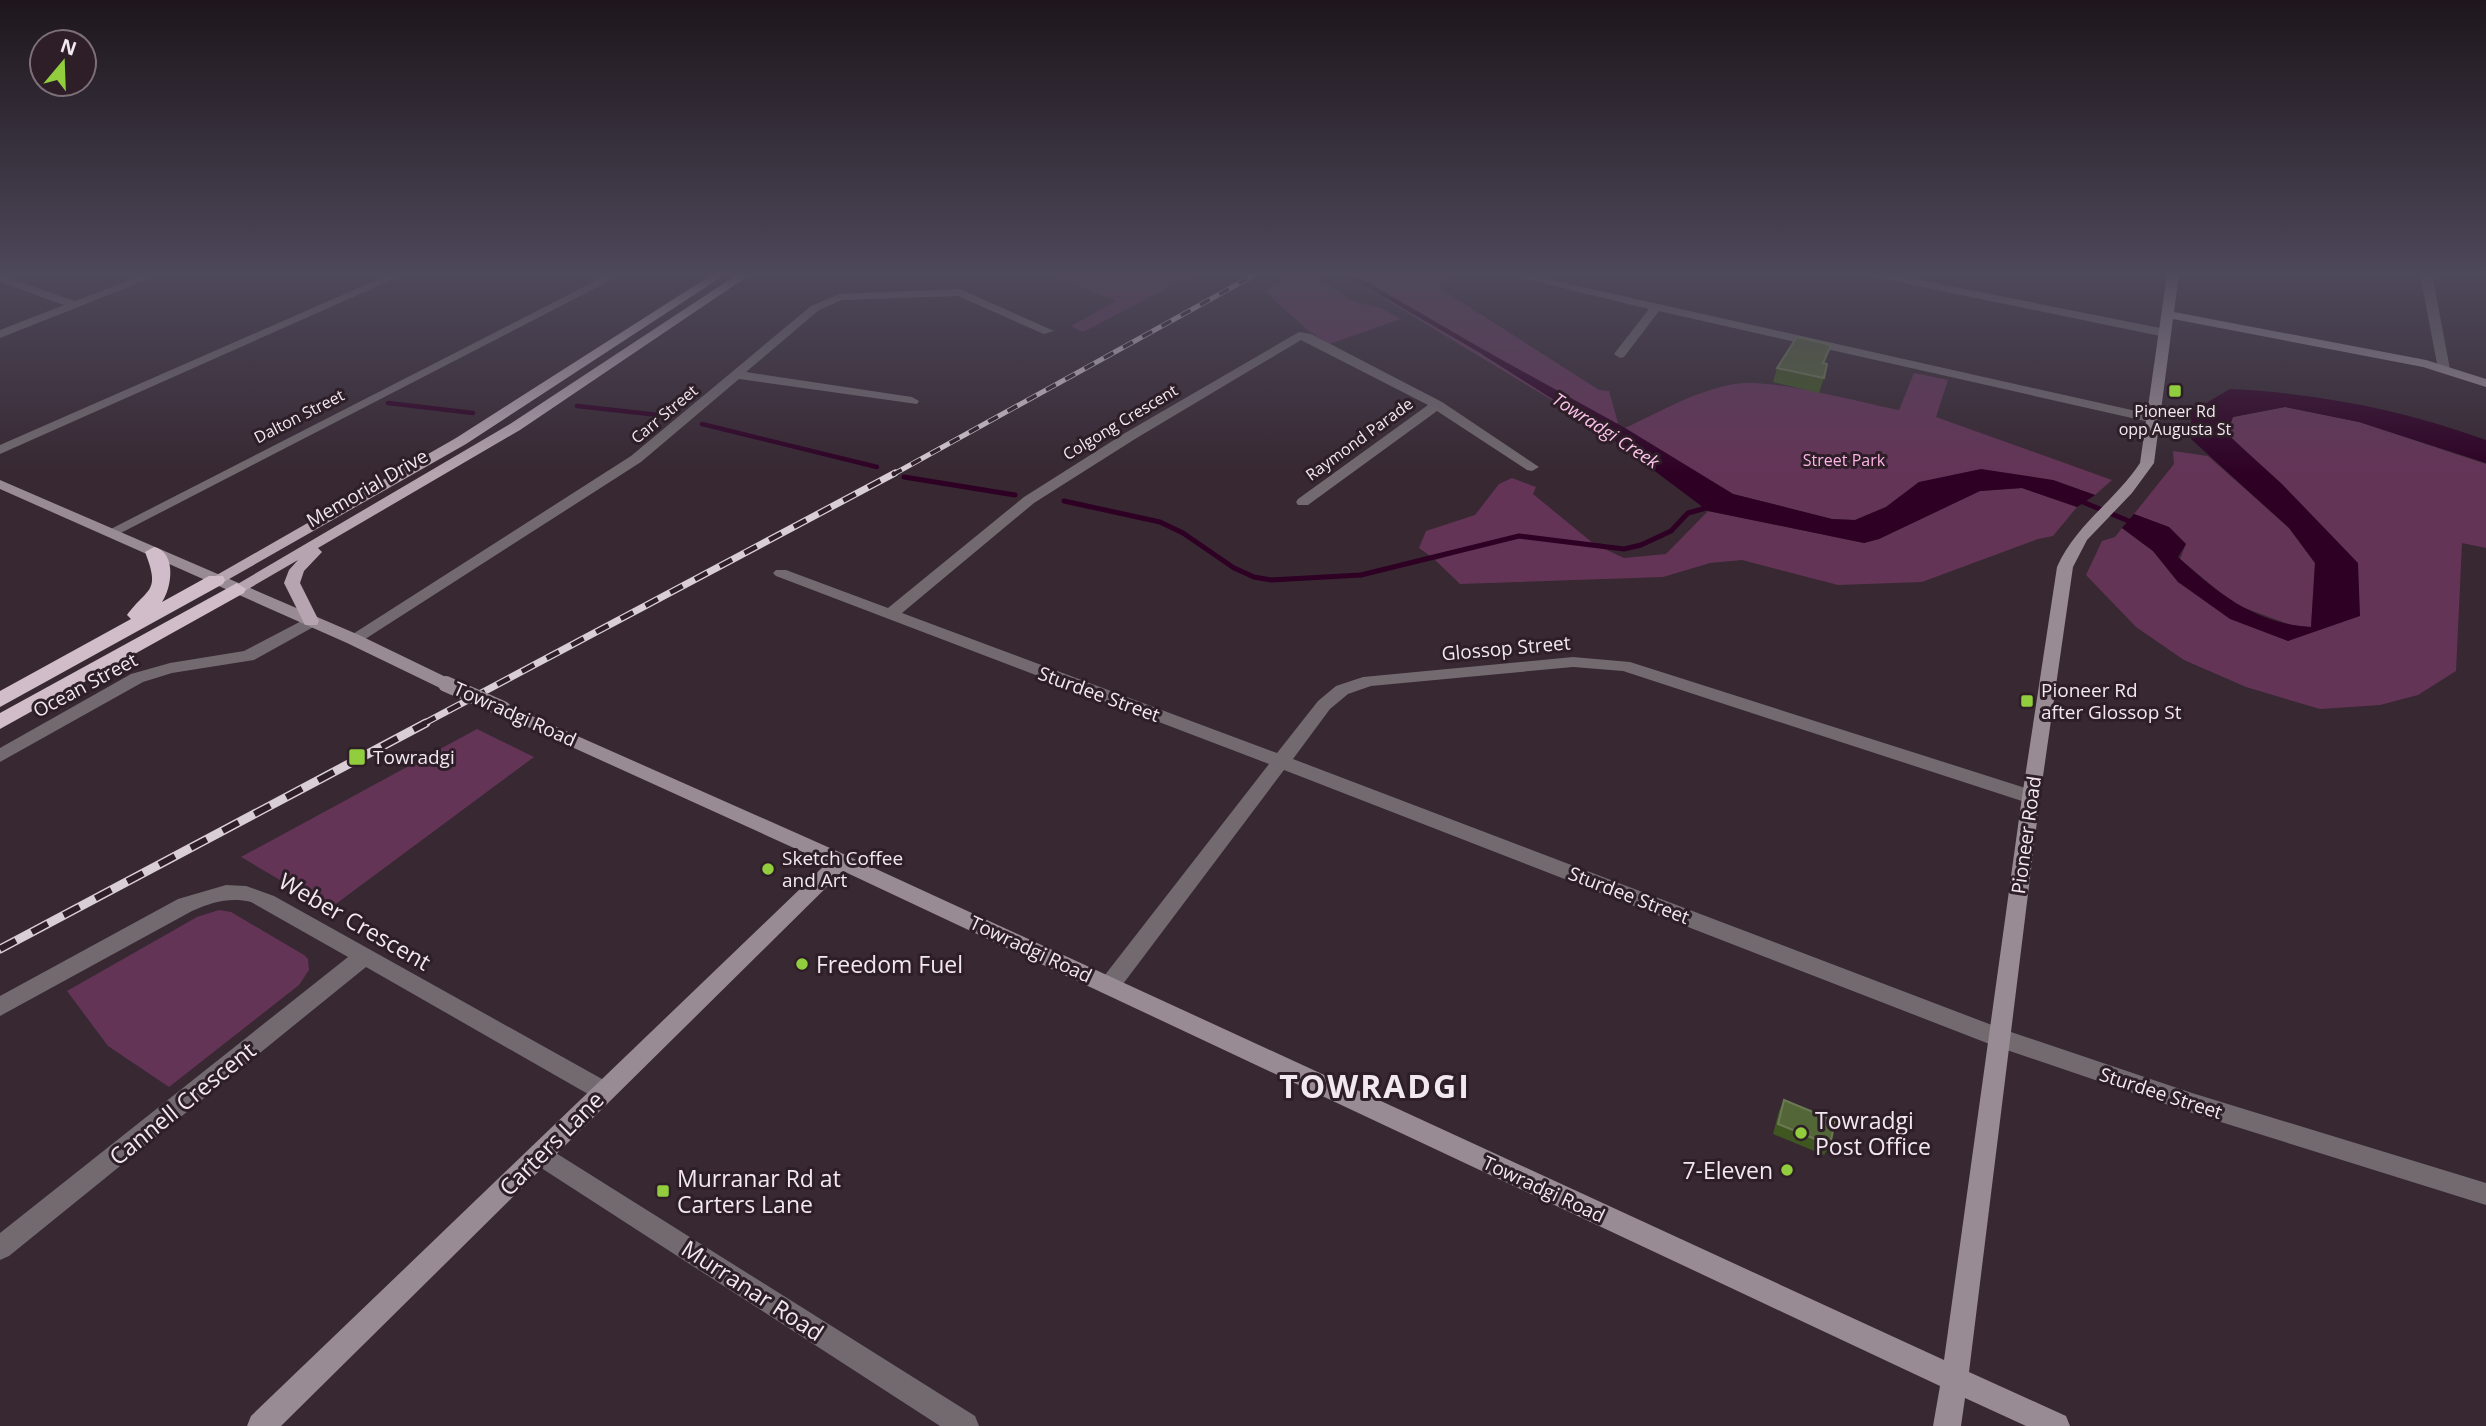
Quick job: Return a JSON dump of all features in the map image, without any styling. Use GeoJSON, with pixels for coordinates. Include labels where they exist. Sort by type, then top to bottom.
{"type":"FeatureCollection","features":[{"type":"Feature","properties":{"kind":"highway"},"geometry":{"type":"LineString","coordinates":[[69,662],[130,621],[155,599],[164,576],[155,552]]}},
{"type":"Feature","properties":{"kind":"highway","name":"Memorial Drive"},"geometry":{"type":"LineString","coordinates":[[0,700],[216,580]]}},
{"type":"Feature","properties":{"kind":"highway","name":"Memorial Drive"},"geometry":{"type":"LineString","coordinates":[[0,722],[237,589]]}},
{"type":"Feature","properties":{"kind":"main road","name":"Memorial Drive"},"geometry":{"type":"LineString","coordinates":[[216,580],[461,441],[617,341]]}},
{"type":"Feature","properties":{"kind":"main road","name":"Memorial Drive"},"geometry":{"type":"LineString","coordinates":[[237,589],[515,427],[645,341]]}},
{"type":"Feature","properties":{"kind":"main road","name":"Pioneer Road"},"geometry":{"type":"LineString","coordinates":[[1947,1426],[2064,567],[2075,544],[2121,497],[2147,463],[2164,341]]}},
{"type":"Feature","properties":{"kind":"main road"},"geometry":{"type":"LineString","coordinates":[[2301,341],[2444,369],[2486,383]]}},
{"type":"Feature","properties":{"kind":"main road","name":"Towradgi Road"},"geometry":{"type":"LineString","coordinates":[[0,484],[353,639],[446,684],[841,860],[2056,1426]]}},
{"type":"Feature","properties":{"kind":"main road"},"geometry":{"type":"LineString","coordinates":[[311,621],[292,583],[297,570],[311,554],[369,513]]}},
{"type":"Feature","properties":{"kind":"main road","name":"Carters Lane"},"geometry":{"type":"LineString","coordinates":[[261,1426],[841,860]]}},
{"type":"Feature","properties":{"kind":"street"},"geometry":{"type":"LineString","coordinates":[[0,450],[248,341]]}},
{"type":"Feature","properties":{"kind":"street","name":"Dalton Street"},"geometry":{"type":"LineString","coordinates":[[110,533],[487,341]]}},
{"type":"Feature","properties":{"kind":"street","name":"Carr Street"},"geometry":{"type":"LineString","coordinates":[[353,639],[636,459],[778,341]]}},
{"type":"Feature","properties":{"kind":"street","name":"Colgong Crescent"},"geometry":{"type":"LineString","coordinates":[[889,615],[1029,500],[1290,341]]}},
{"type":"Feature","properties":{"kind":"street","name":"Colgong Crescent"},"geometry":{"type":"LineString","coordinates":[[1314,341],[1437,405],[1532,467]]}},
{"type":"Feature","properties":{"kind":"street"},"geometry":{"type":"LineString","coordinates":[[1620,354],[1630,341]]}},
{"type":"Feature","properties":{"kind":"street"},"geometry":{"type":"LineString","coordinates":[[1805,341],[2154,419]]}},
{"type":"Feature","properties":{"kind":"street"},"geometry":{"type":"LineString","coordinates":[[2439,341],[2444,369]]}},
{"type":"Feature","properties":{"kind":"street"},"geometry":{"type":"LineString","coordinates":[[738,375],[912,401]]}},
{"type":"Feature","properties":{"kind":"street","name":"Raymond Parade"},"geometry":{"type":"LineString","coordinates":[[1303,502],[1437,405]]}},
{"type":"Feature","properties":{"kind":"street","name":"Sturdee Street"},"geometry":{"type":"LineString","coordinates":[[781,573],[1280,761],[2000,1038],[2180,1100],[2486,1194]]}},
{"type":"Feature","properties":{"kind":"street","name":"Ocean Street"},"geometry":{"type":"LineString","coordinates":[[0,756],[137,677],[170,668],[248,656],[311,621]]}},
{"type":"Feature","properties":{"kind":"street","name":"Glossop Street"},"geometry":{"type":"LineString","coordinates":[[1109,986],[1332,696],[1355,685],[1382,679],[1589,662],[1642,671],[2031,797]]}},
{"type":"Feature","properties":{"kind":"street","name":"Weber Crescent"},"geometry":{"type":"LineString","coordinates":[[0,1007],[200,898],[230,892],[256,895],[603,1091]]}},
{"type":"Feature","properties":{"kind":"street","name":"Cannell Crescent"},"geometry":{"type":"LineString","coordinates":[[0,1248],[363,957]]}},
{"type":"Feature","properties":{"kind":"street","name":"Murranar Road"},"geometry":{"type":"LineString","coordinates":[[540,1154],[965,1426]]}},
{"type":"Feature","properties":{"kind":"green space"},"geometry":{"type":"Polygon","coordinates":[[[1453,341],[1522,341],[1599,390],[1609,391],[1618,423],[1595,426],[1453,341]]]}},
{"type":"Feature","properties":{"kind":"green space","name":"Street Park"},"geometry":{"type":"Polygon","coordinates":[[[1914,373],[1948,380],[1936,417],[2112,480],[2095,495],[2053,480],[1919,482],[1886,507],[1855,520],[1832,519],[1733,494],[1625,428],[1692,396],[1735,384],[1793,387],[1899,410],[1914,373]]]}},
{"type":"Feature","properties":{"kind":"green space"},"geometry":{"type":"Polygon","coordinates":[[[2285,407],[2359,422],[2486,464],[2486,548],[2462,543],[2456,671],[2418,695],[2380,705],[2320,709],[2246,687],[2184,660],[2136,627],[2086,575],[2102,541],[2115,537],[2122,528],[2153,551],[2178,582],[2288,641],[2317,628],[2318,522],[2227,433],[2233,417],[2285,407]]]}},
{"type":"Feature","properties":{"kind":"green space"},"geometry":{"type":"Polygon","coordinates":[[[2173,451],[2208,456],[2289,528],[2315,563],[2311,627],[2291,625],[2234,604],[2180,559],[2186,544],[2169,527],[2134,514],[2174,464],[2173,451]]]}},
{"type":"Feature","properties":{"kind":"green space"},"geometry":{"type":"Polygon","coordinates":[[[1512,478],[1536,487],[1533,494],[1594,544],[1624,558],[1666,554],[1708,511],[1864,543],[1879,539],[1980,491],[2022,488],[2077,507],[2053,536],[2038,539],[1922,582],[1838,585],[1742,560],[1710,563],[1663,577],[1460,584],[1435,560],[1485,545],[1433,558],[1419,548],[1426,531],[1475,515],[1499,484],[1512,478]]]}},
{"type":"Feature","properties":{"kind":"green space"},"geometry":{"type":"Polygon","coordinates":[[[477,729],[534,757],[329,909],[241,857],[477,729]]]}},
{"type":"Feature","properties":{"kind":"green space"},"geometry":{"type":"Polygon","coordinates":[[[219,910],[231,912],[304,955],[308,959],[309,970],[299,985],[169,1087],[108,1046],[67,991],[197,917],[219,910]]]}},
{"type":"Feature","properties":{"kind":"water"},"geometry":{"type":"Polygon","coordinates":[[[1486,351],[1625,428],[1733,494],[1832,519],[1855,520],[1886,507],[1919,482],[1981,469],[2053,480],[2095,495],[2077,507],[2022,488],[1980,491],[1879,539],[1864,543],[1708,511],[1595,426],[1483,355],[1486,351]]]}},
{"type":"Feature","properties":{"kind":"water"},"geometry":{"type":"Polygon","coordinates":[[[2230,389],[2327,399],[2424,420],[2486,440],[2486,463],[2359,422],[2285,407],[2233,417],[2227,434],[2282,484],[2358,563],[2360,616],[2288,641],[2230,619],[2178,582],[2153,551],[2122,528],[2134,514],[2169,527],[2186,544],[2178,557],[2223,594],[2272,620],[2311,627],[2315,563],[2289,528],[2191,439],[2191,412],[2230,389]]]}},
{"type":"Feature","properties":{"kind":"building"},"geometry":{"type":"Polygon","coordinates":[[[1795,341],[1812,341],[1831,345],[1823,363],[1827,364],[1824,378],[1777,368],[1795,341]]]}},
{"type":"Feature","properties":{"kind":"building"},"geometry":{"type":"Polygon","coordinates":[[[1784,1100],[1835,1121],[1830,1145],[1778,1124],[1784,1100]]]}},
{"type":"Feature","properties":{"kind":"waterway","name":"Towradgi Creek"},"geometry":{"type":"LineString","coordinates":[[1463,341],[1490,356]]}},
{"type":"Feature","properties":{"kind":"waterway"},"geometry":{"type":"LineString","coordinates":[[388,403],[473,413]]}},
{"type":"Feature","properties":{"kind":"waterway"},"geometry":{"type":"LineString","coordinates":[[577,406],[668,416]]}},
{"type":"Feature","properties":{"kind":"waterway"},"geometry":{"type":"LineString","coordinates":[[702,424],[877,467]]}},
{"type":"Feature","properties":{"kind":"waterway"},"geometry":{"type":"LineString","coordinates":[[904,477],[1015,495]]}},
{"type":"Feature","properties":{"kind":"waterway"},"geometry":{"type":"LineString","coordinates":[[2078,500],[2136,524]]}},
{"type":"Feature","properties":{"kind":"waterway"},"geometry":{"type":"LineString","coordinates":[[1064,501],[1160,522],[1183,533],[1234,568],[1254,577],[1271,580],[1361,575],[1519,536],[1624,549],[1641,545],[1671,531],[1688,513],[1713,506]]}},
{"type":"Feature","properties":{"kind":"railway"},"geometry":{"type":"LineString","coordinates":[[892,475],[1135,341]]}},
{"type":"Feature","properties":{"kind":"railway"},"geometry":{"type":"LineString","coordinates":[[423,724],[895,473]]}},
{"type":"Feature","properties":{"kind":"railway"},"geometry":{"type":"LineString","coordinates":[[0,949],[426,723]]}},
{"type":"Feature","properties":{"kind":"place","name":"Pioneer Rd opp Augusta St"},"geometry":{"type":"Point","coordinates":[2175,391]}},
{"type":"Feature","properties":{"kind":"place","name":"Pioneer Rd after Glossop St"},"geometry":{"type":"Point","coordinates":[2027,701]}},
{"type":"Feature","properties":{"kind":"place","name":"Towradgi"},"geometry":{"type":"Point","coordinates":[357,757]}},
{"type":"Feature","properties":{"kind":"place","name":"Sketch Coffee and Art"},"geometry":{"type":"Point","coordinates":[768,869]}},
{"type":"Feature","properties":{"kind":"place","name":"Freedom Fuel"},"geometry":{"type":"Point","coordinates":[802,964]}},
{"type":"Feature","properties":{"kind":"place","name":"Towradgi Post Office"},"geometry":{"type":"Point","coordinates":[1801,1133]}},
{"type":"Feature","properties":{"kind":"place","name":"7-Eleven"},"geometry":{"type":"Point","coordinates":[1787,1170]}},
{"type":"Feature","properties":{"kind":"place","name":"Murranar Rd at Carters Lane"},"geometry":{"type":"Point","coordinates":[663,1191]}},
{"type":"Feature","properties":{"kind":"district","name":"TOWRADGI"},"geometry":{"type":"Point","coordinates":[1375,1085]}}]}
